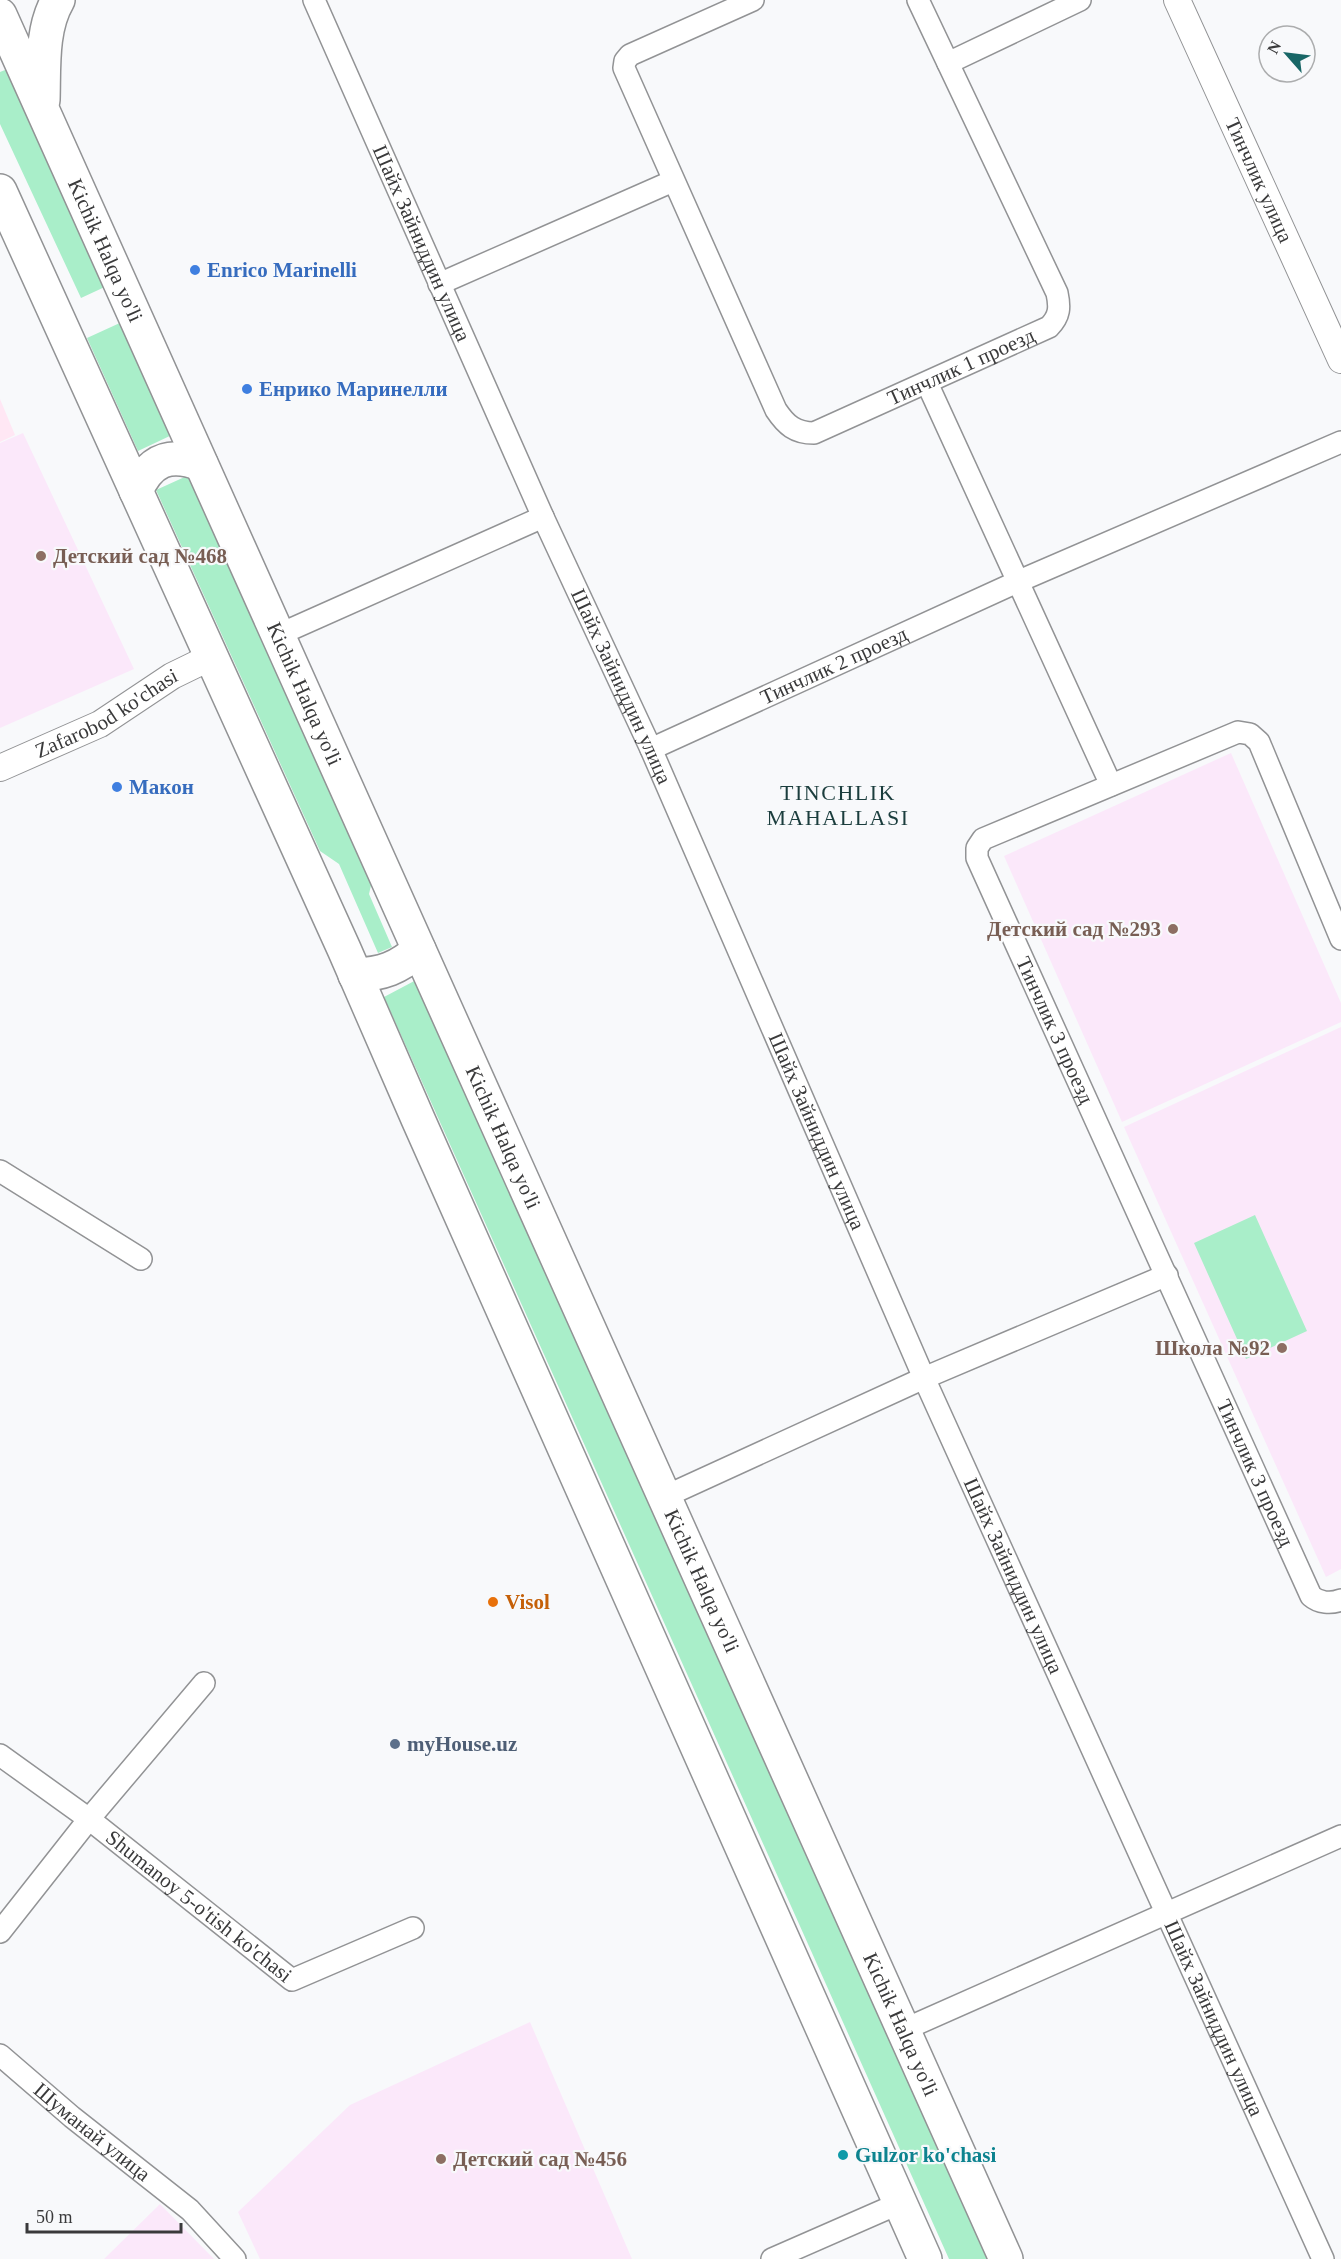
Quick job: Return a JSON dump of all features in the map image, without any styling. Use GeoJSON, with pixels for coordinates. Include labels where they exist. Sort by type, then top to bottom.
{"type":"FeatureCollection","features":[{"type":"Feature","properties":{"kind":"highway"},"geometry":{"type":"LineString","coordinates":[[43,111],[44,50],[58,0]]}},
{"type":"Feature","properties":{"kind":"highway","name":"Kichik Halqa yo'li"},"geometry":{"type":"LineString","coordinates":[[0,15],[1006,2259]]}},
{"type":"Feature","properties":{"kind":"highway"},"geometry":{"type":"LineString","coordinates":[[0,191],[91,387],[355,975],[925,2259]]}},
{"type":"Feature","properties":{"kind":"highway"},"geometry":{"type":"LineString","coordinates":[[136,491],[145,474],[160,461],[180,458],[201,464]]}},
{"type":"Feature","properties":{"kind":"highway"},"geometry":{"type":"LineString","coordinates":[[355,975],[375,974],[394,968],[419,950]]}},
{"type":"Feature","properties":{"kind":"street","name":"Шайх Зайниддин улица"},"geometry":{"type":"LineString","coordinates":[[314,0],[543,517],[651,749],[924,1378],[1323,2259]]}},
{"type":"Feature","properties":{"kind":"street","name":"Тинчлик 1 проезд"},"geometry":{"type":"LineString","coordinates":[[753,0],[630,55],[625,61],[624,68],[776,410],[792,429],[802,433],[814,433],[1049,327],[1056,320],[1059,312],[1057,293],[918,0]]}},
{"type":"Feature","properties":{"kind":"street"},"geometry":{"type":"LineString","coordinates":[[948,63],[1080,0]]}},
{"type":"Feature","properties":{"kind":"street","name":"Тинчлик улица"},"geometry":{"type":"LineString","coordinates":[[1177,0],[1341,360]]}},
{"type":"Feature","properties":{"kind":"street"},"geometry":{"type":"LineString","coordinates":[[439,284],[673,181]]}},
{"type":"Feature","properties":{"kind":"street"},"geometry":{"type":"LineString","coordinates":[[927,383],[1111,785]]}},
{"type":"Feature","properties":{"kind":"street","name":"Тинчлик 2 проезд"},"geometry":{"type":"LineString","coordinates":[[651,749],[1017,582],[1341,442]]}},
{"type":"Feature","properties":{"kind":"street"},"geometry":{"type":"LineString","coordinates":[[278,636],[543,517]]}},
{"type":"Feature","properties":{"kind":"street","name":"Zafarobod ko'chasi"},"geometry":{"type":"LineString","coordinates":[[0,768],[100,724],[172,676],[211,657]]}},
{"type":"Feature","properties":{"kind":"street","name":"Тинчлик 3 проезд"},"geometry":{"type":"LineString","coordinates":[[1341,939],[1259,742],[1250,734],[1238,732],[1111,785],[983,839],[977,848],[977,858],[1311,1596],[1316,1601],[1341,1600]]}},
{"type":"Feature","properties":{"kind":"street"},"geometry":{"type":"LineString","coordinates":[[0,1171],[141,1259]]}},
{"type":"Feature","properties":{"kind":"street"},"geometry":{"type":"LineString","coordinates":[[664,1497],[924,1378],[1167,1275]]}},
{"type":"Feature","properties":{"kind":"street"},"geometry":{"type":"LineString","coordinates":[[0,1932],[89,1819],[204,1683]]}},
{"type":"Feature","properties":{"kind":"street","name":"Shumanoy 5-o'tish ko'chasi"},"geometry":{"type":"LineString","coordinates":[[0,1755],[89,1819],[291,1980],[413,1928]]}},
{"type":"Feature","properties":{"kind":"street"},"geometry":{"type":"LineString","coordinates":[[903,2030],[1341,1836]]}},
{"type":"Feature","properties":{"kind":"street","name":"Шуманай улица"},"geometry":{"type":"LineString","coordinates":[[0,2055],[72,2117],[190,2210],[235,2259]]}},
{"type":"Feature","properties":{"kind":"street"},"geometry":{"type":"LineString","coordinates":[[772,2259],[900,2203]]}},
{"type":"Feature","properties":{"kind":"shaded area"},"geometry":{"type":"Polygon","coordinates":[[[0,399],[15,435],[0,442],[0,399]]]}},
{"type":"Feature","properties":{"kind":"shaded area","name":"Детский сад №468"},"geometry":{"type":"Polygon","coordinates":[[[23,433],[134,669],[0,728],[0,443],[23,433]]]}},
{"type":"Feature","properties":{"kind":"shaded area","name":"Детский сад №293"},"geometry":{"type":"Polygon","coordinates":[[[1231,753],[1341,1003],[1341,1022],[1122,1122],[1004,856],[1231,753]]]}},
{"type":"Feature","properties":{"kind":"shaded area","name":"Школа №92"},"geometry":{"type":"Polygon","coordinates":[[[1341,1027],[1341,1569],[1326,1577],[1124,1127],[1341,1027]]]}},
{"type":"Feature","properties":{"kind":"shaded area","name":"Детский сад №456"},"geometry":{"type":"Polygon","coordinates":[[[530,2022],[632,2259],[260,2259],[238,2212],[350,2105],[530,2022]]]}},
{"type":"Feature","properties":{"kind":"shaded area"},"geometry":{"type":"Polygon","coordinates":[[[160,2204],[214,2259],[104,2259],[160,2204]]]}},
{"type":"Feature","properties":{"kind":"green space"},"geometry":{"type":"Polygon","coordinates":[[[10,68],[109,285],[81,298],[0,124],[0,72],[10,68]]]}},
{"type":"Feature","properties":{"kind":"green space"},"geometry":{"type":"Polygon","coordinates":[[[122,322],[174,434],[138,451],[87,338],[122,322]]]}},
{"type":"Feature","properties":{"kind":"green space"},"geometry":{"type":"Polygon","coordinates":[[[189,475],[373,877],[369,894],[392,947],[378,953],[339,864],[320,851],[156,490],[189,475]]]}},
{"type":"Feature","properties":{"kind":"green space"},"geometry":{"type":"Polygon","coordinates":[[[418,979],[988,2259],[949,2259],[384,997],[418,979]]]}},
{"type":"Feature","properties":{"kind":"green space"},"geometry":{"type":"Polygon","coordinates":[[[1255,1215],[1307,1331],[1246,1359],[1194,1243],[1255,1215]]]}},
{"type":"Feature","properties":{"kind":"place","name":"Enrico Marinelli"},"geometry":{"type":"Point","coordinates":[195,270]}},
{"type":"Feature","properties":{"kind":"place","name":"Енрико Маринелли"},"geometry":{"type":"Point","coordinates":[247,389]}},
{"type":"Feature","properties":{"kind":"place","name":"Детский сад №468"},"geometry":{"type":"Point","coordinates":[41,556]}},
{"type":"Feature","properties":{"kind":"place","name":"Макон"},"geometry":{"type":"Point","coordinates":[117,787]}},
{"type":"Feature","properties":{"kind":"place","name":"Детский сад №293"},"geometry":{"type":"Point","coordinates":[1173,929]}},
{"type":"Feature","properties":{"kind":"place","name":"Школа №92"},"geometry":{"type":"Point","coordinates":[1282,1348]}},
{"type":"Feature","properties":{"kind":"place","name":"Visol"},"geometry":{"type":"Point","coordinates":[493,1602]}},
{"type":"Feature","properties":{"kind":"place","name":"myHouse.uz"},"geometry":{"type":"Point","coordinates":[395,1744]}},
{"type":"Feature","properties":{"kind":"place","name":"Gulzor ko'chasi"},"geometry":{"type":"Point","coordinates":[843,2155]}},
{"type":"Feature","properties":{"kind":"place","name":"Детский сад №456"},"geometry":{"type":"Point","coordinates":[441,2159]}},
{"type":"Feature","properties":{"kind":"district","name":"TINCHLIK MAHALLASI"},"geometry":{"type":"Point","coordinates":[838,804]}}]}
